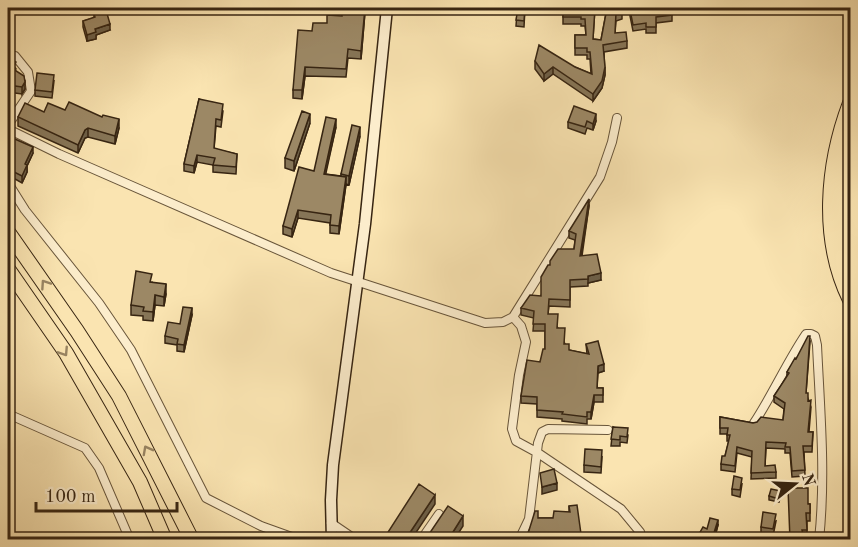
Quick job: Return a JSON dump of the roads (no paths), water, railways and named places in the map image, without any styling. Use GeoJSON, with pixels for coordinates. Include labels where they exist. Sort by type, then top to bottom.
{"type":"FeatureCollection","features":[{"type":"Feature","properties":{"kind":"highway"},"geometry":{"type":"LineString","coordinates":[[850,103],[838,141],[831,198],[833,243],[850,300]]}},
{"type":"Feature","properties":{"kind":"highway"},"geometry":{"type":"LineString","coordinates":[[850,135],[843,171],[841,200],[842,229],[850,268]]}},
{"type":"Feature","properties":{"kind":"highway"},"geometry":{"type":"LineString","coordinates":[[8,232],[119,396],[192,540]]}},
{"type":"Feature","properties":{"kind":"highway"},"geometry":{"type":"LineString","coordinates":[[8,269],[66,353],[140,482],[165,540]]}},
{"type":"Feature","properties":{"kind":"main road"},"geometry":{"type":"LineString","coordinates":[[332,540],[333,465],[357,283],[387,8]]}},
{"type":"Feature","properties":{"kind":"street"},"geometry":{"type":"LineString","coordinates":[[8,55],[15,56],[28,72],[31,91],[8,127],[91,168],[357,283],[485,323],[503,322],[513,317],[600,177],[612,142],[617,118]]}},
{"type":"Feature","properties":{"kind":"street"},"geometry":{"type":"LineString","coordinates":[[8,183],[25,210],[99,303],[131,350],[206,498],[261,525],[300,540]]}},
{"type":"Feature","properties":{"kind":"street"},"geometry":{"type":"LineString","coordinates":[[513,317],[521,326],[526,342],[512,429],[516,441],[538,453],[621,509],[640,532],[643,540]]}},
{"type":"Feature","properties":{"kind":"street"},"geometry":{"type":"LineString","coordinates":[[754,423],[806,334],[815,336],[821,422],[822,505],[819,540]]}},
{"type":"Feature","properties":{"kind":"street"},"geometry":{"type":"LineString","coordinates":[[8,414],[86,448],[99,468],[130,540]]}},
{"type":"Feature","properties":{"kind":"street"},"geometry":{"type":"LineString","coordinates":[[519,540],[529,519],[538,443],[542,432],[548,429],[608,430]]}},
{"type":"Feature","properties":{"kind":"street"},"geometry":{"type":"LineString","coordinates":[[421,540],[439,514]]}},
{"type":"Feature","properties":{"kind":"street"},"geometry":{"type":"LineString","coordinates":[[331,523],[356,540]]}}]}
